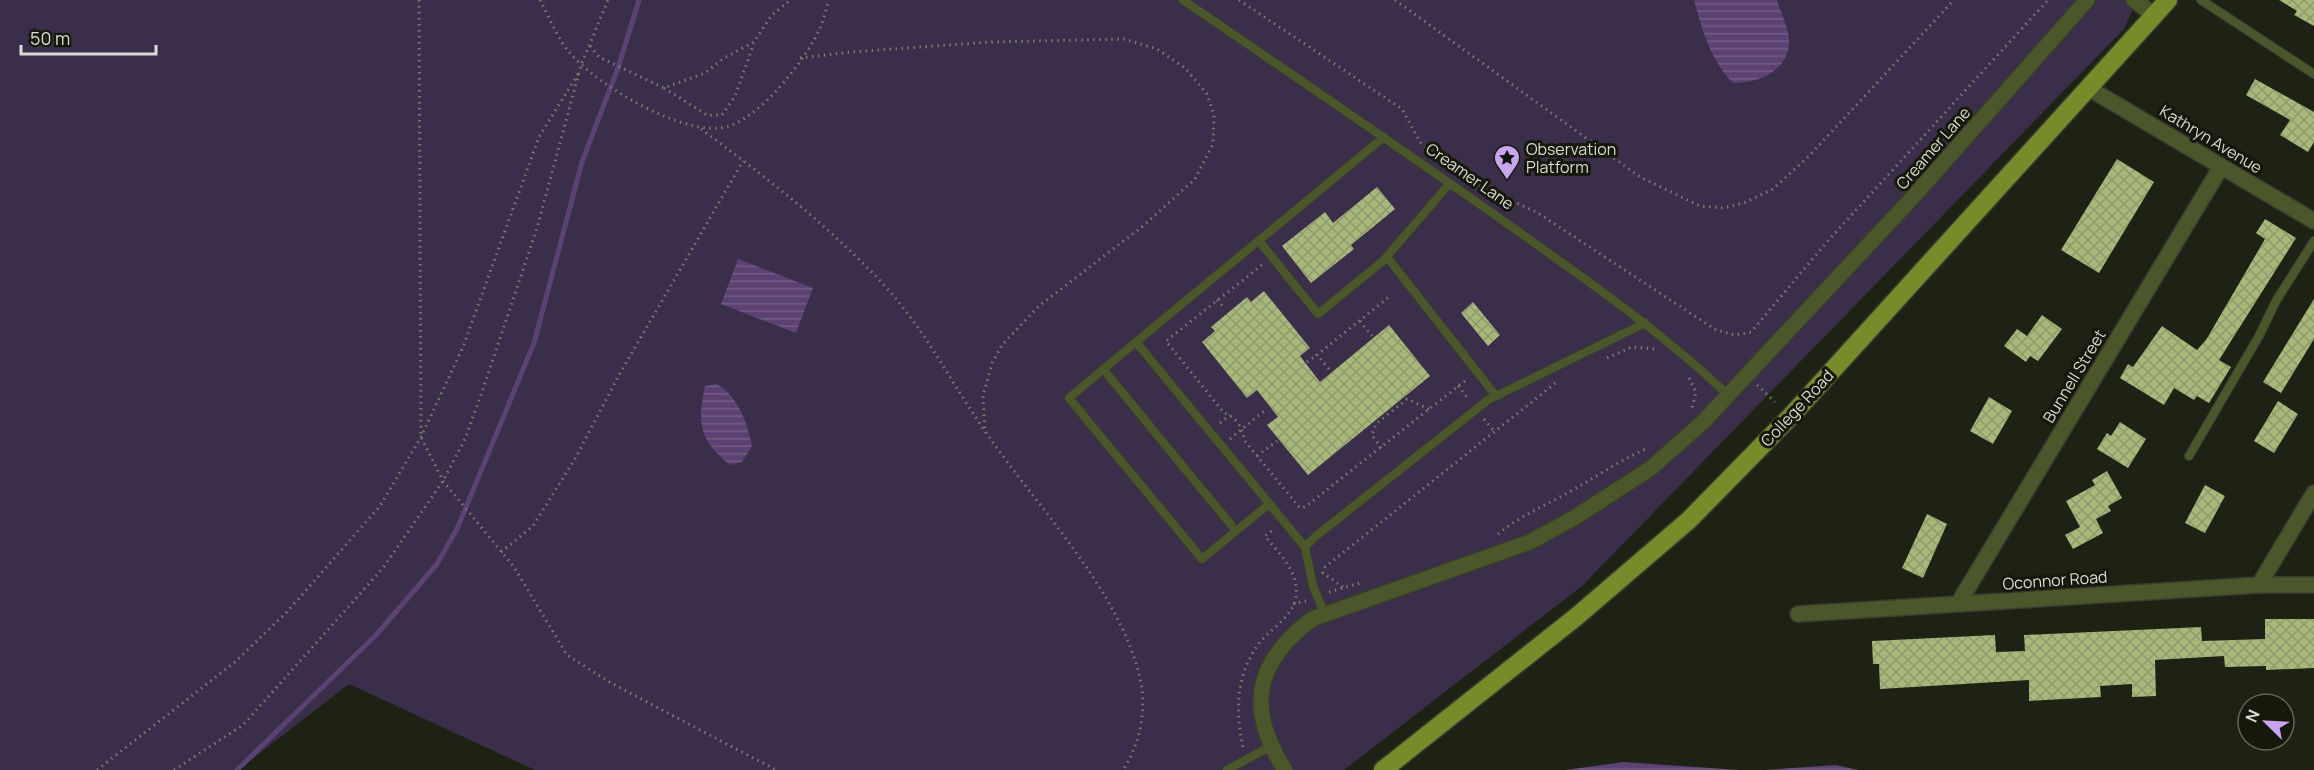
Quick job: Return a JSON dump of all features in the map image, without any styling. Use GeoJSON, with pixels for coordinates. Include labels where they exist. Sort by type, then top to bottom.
{"type":"FeatureCollection","features":[{"type":"Feature","properties":{"kind":"main road","name":"College Road"},"geometry":{"type":"LineString","coordinates":[[1383,770],[1576,617],[1689,520],[1791,416],[2090,89],[2168,0]]}},
{"type":"Feature","properties":{"kind":"street","name":"Creamer Lane"},"geometry":{"type":"LineString","coordinates":[[1285,770],[1264,731],[1261,710],[1267,671],[1275,654],[1288,637],[1312,619],[1488,559],[1530,542],[1574,518],[1651,468],[1702,422],[1914,196],[2087,0]]}},
{"type":"Feature","properties":{"kind":"street"},"geometry":{"type":"LineString","coordinates":[[2134,0],[2154,15]]}},
{"type":"Feature","properties":{"kind":"street","name":"Kathryn Avenue"},"geometry":{"type":"LineString","coordinates":[[2090,89],[2314,221]]}},
{"type":"Feature","properties":{"kind":"street","name":"Bunnell Street"},"geometry":{"type":"LineString","coordinates":[[1958,604],[2221,167]]}},
{"type":"Feature","properties":{"kind":"street"},"geometry":{"type":"LineString","coordinates":[[2259,585],[2314,493]]}},
{"type":"Feature","properties":{"kind":"street","name":"Oconnor Road"},"geometry":{"type":"LineString","coordinates":[[1798,614],[2259,585],[2314,585]]}},
{"type":"Feature","properties":{"kind":"lane","name":"Creamer Lane"},"geometry":{"type":"LineString","coordinates":[[1183,0],[1450,183],[1645,323],[1683,352],[1727,394]]}},
{"type":"Feature","properties":{"kind":"lane"},"geometry":{"type":"LineString","coordinates":[[2201,0],[2314,74]]}},
{"type":"Feature","properties":{"kind":"lane"},"geometry":{"type":"LineString","coordinates":[[1269,504],[1202,559],[1068,398],[1384,137]]}},
{"type":"Feature","properties":{"kind":"lane"},"geometry":{"type":"LineString","coordinates":[[1259,241],[1318,314],[1387,257],[1450,183]]}},
{"type":"Feature","properties":{"kind":"lane"},"geometry":{"type":"LineString","coordinates":[[2189,456],[2259,336],[2276,301],[2314,242]]}},
{"type":"Feature","properties":{"kind":"lane"},"geometry":{"type":"LineString","coordinates":[[1387,257],[1496,396]]}},
{"type":"Feature","properties":{"kind":"lane"},"geometry":{"type":"LineString","coordinates":[[1305,548],[1316,536],[1496,396],[1645,323]]}},
{"type":"Feature","properties":{"kind":"lane"},"geometry":{"type":"LineString","coordinates":[[1136,342],[1305,548],[1317,597],[1325,615]]}},
{"type":"Feature","properties":{"kind":"lane"},"geometry":{"type":"LineString","coordinates":[[1103,369],[1236,531]]}},
{"type":"Feature","properties":{"kind":"lane"},"geometry":{"type":"LineString","coordinates":[[1227,770],[1272,746]]}},
{"type":"Feature","properties":{"kind":"path"},"geometry":{"type":"LineString","coordinates":[[419,0],[421,437],[443,481],[514,567],[567,655],[620,688],[776,770]]}},
{"type":"Feature","properties":{"kind":"path"},"geometry":{"type":"LineString","coordinates":[[540,0],[567,51],[581,65],[611,89],[701,129],[828,229],[913,317],[986,433],[1092,575],[1125,637],[1138,669],[1144,701],[1137,745],[1123,770]]}},
{"type":"Feature","properties":{"kind":"path"},"geometry":{"type":"LineString","coordinates":[[174,770],[243,725],[383,568],[443,481],[465,439],[537,228],[579,71],[608,0]]}},
{"type":"Feature","properties":{"kind":"path"},"geometry":{"type":"LineString","coordinates":[[589,45],[599,57],[650,84],[664,88],[706,115],[722,115],[735,96],[754,42],[771,16],[790,0]]}},
{"type":"Feature","properties":{"kind":"path"},"geometry":{"type":"LineString","coordinates":[[701,129],[729,126],[751,114],[780,87],[821,27],[829,0]]}},
{"type":"Feature","properties":{"kind":"path"},"geometry":{"type":"LineString","coordinates":[[1239,0],[1402,109],[1420,142],[1436,158]]}},
{"type":"Feature","properties":{"kind":"path"},"geometry":{"type":"LineString","coordinates":[[1395,0],[1640,177],[1700,206],[1724,208],[1746,202],[1773,189],[1809,156],[1954,0]]}},
{"type":"Feature","properties":{"kind":"path"},"geometry":{"type":"LineString","coordinates":[[1470,181],[1538,213],[1716,330],[1735,335],[1751,332],[1826,243],[2048,0]]}},
{"type":"Feature","properties":{"kind":"path"},"geometry":{"type":"LineString","coordinates":[[800,58],[990,42],[1124,39],[1157,49],[1185,68],[1207,94],[1214,115],[1213,144],[1194,180],[1143,226],[1039,306],[1002,345],[992,363],[983,396],[986,433]]}},
{"type":"Feature","properties":{"kind":"path"},"geometry":{"type":"LineString","coordinates":[[664,88],[705,73],[724,58],[754,42]]}},
{"type":"Feature","properties":{"kind":"path"},"geometry":{"type":"LineString","coordinates":[[97,770],[236,662],[286,613],[380,506],[421,437],[463,346],[539,137],[579,71]]}},
{"type":"Feature","properties":{"kind":"path"},"geometry":{"type":"LineString","coordinates":[[501,552],[533,526],[558,487],[619,375],[743,161]]}},
{"type":"Feature","properties":{"kind":"path"},"geometry":{"type":"LineString","coordinates":[[1272,257],[1166,341],[1224,413],[1230,415],[1242,429],[1244,440],[1300,508]]}},
{"type":"Feature","properties":{"kind":"path"},"geometry":{"type":"LineString","coordinates":[[1307,362],[1390,296]]}},
{"type":"Feature","properties":{"kind":"path"},"geometry":{"type":"LineString","coordinates":[[1217,300],[1225,309]]}},
{"type":"Feature","properties":{"kind":"path"},"geometry":{"type":"LineString","coordinates":[[1360,321],[1372,336]]}},
{"type":"Feature","properties":{"kind":"path"},"geometry":{"type":"LineString","coordinates":[[1598,362],[1632,347],[1659,350]]}},
{"type":"Feature","properties":{"kind":"path"},"geometry":{"type":"LineString","coordinates":[[1317,355],[1329,369]]}},
{"type":"Feature","properties":{"kind":"path"},"geometry":{"type":"LineString","coordinates":[[1246,760],[1238,714],[1242,678],[1259,643],[1293,604],[1296,597],[1294,576],[1265,536],[1477,371]]}},
{"type":"Feature","properties":{"kind":"path"},"geometry":{"type":"LineString","coordinates":[[1746,374],[1775,402]]}},
{"type":"Feature","properties":{"kind":"path"},"geometry":{"type":"LineString","coordinates":[[1687,375],[1695,392],[1689,413]]}},
{"type":"Feature","properties":{"kind":"path"},"geometry":{"type":"LineString","coordinates":[[1343,587],[1323,573],[1325,567],[1567,376]]}},
{"type":"Feature","properties":{"kind":"path"},"geometry":{"type":"LineString","coordinates":[[1380,448],[1372,435],[1376,424],[1407,399],[1429,409]]}},
{"type":"Feature","properties":{"kind":"path"},"geometry":{"type":"LineString","coordinates":[[1222,446],[1264,411]]}},
{"type":"Feature","properties":{"kind":"path"},"geometry":{"type":"LineString","coordinates":[[1257,456],[1277,441]]}},
{"type":"Feature","properties":{"kind":"path"},"geometry":{"type":"LineString","coordinates":[[1497,535],[1518,519],[1574,490],[1626,456],[1654,444]]}},
{"type":"Feature","properties":{"kind":"path"},"geometry":{"type":"LineString","coordinates":[[1293,604],[1362,583]]}},
{"type":"Feature","properties":{"kind":"shaded area"},"geometry":{"type":"Polygon","coordinates":[[[0,0],[2137,0],[2124,29],[1582,586],[1344,770],[535,770],[349,684],[238,770],[0,770],[0,0]]]}},
{"type":"Feature","properties":{"kind":"shaded area"},"geometry":{"type":"Polygon","coordinates":[[[1694,0],[1777,0],[1789,37],[1783,61],[1770,74],[1761,78],[1733,83],[1713,55],[1694,0]]]}},
{"type":"Feature","properties":{"kind":"shaded area"},"geometry":{"type":"Polygon","coordinates":[[[738,259],[813,288],[796,333],[721,304],[738,259]]]}},
{"type":"Feature","properties":{"kind":"shaded area"},"geometry":{"type":"Polygon","coordinates":[[[717,384],[731,396],[741,411],[752,446],[742,462],[730,465],[706,439],[701,421],[705,386],[717,384]]]}},
{"type":"Feature","properties":{"kind":"shaded area"},"geometry":{"type":"Polygon","coordinates":[[[1623,762],[1739,770],[1566,770],[1623,762]]]}},
{"type":"Feature","properties":{"kind":"shaded area"},"geometry":{"type":"Polygon","coordinates":[[[1836,765],[1858,770],[1765,770],[1836,765]]]}},
{"type":"Feature","properties":{"kind":"building"},"geometry":{"type":"Polygon","coordinates":[[[2279,0],[2314,0],[2314,26],[2294,15],[2297,11],[2279,0]]]}},
{"type":"Feature","properties":{"kind":"building"},"geometry":{"type":"Polygon","coordinates":[[[2255,79],[2314,112],[2314,142],[2308,152],[2280,135],[2290,120],[2246,95],[2255,79]]]}},
{"type":"Feature","properties":{"kind":"building"},"geometry":{"type":"Polygon","coordinates":[[[2117,159],[2154,182],[2099,273],[2061,250],[2117,159]]]}},
{"type":"Feature","properties":{"kind":"building"},"geometry":{"type":"Polygon","coordinates":[[[1377,187],[1395,209],[1351,245],[1354,249],[1311,283],[1282,246],[1325,212],[1333,223],[1377,187]]]}},
{"type":"Feature","properties":{"kind":"building"},"geometry":{"type":"Polygon","coordinates":[[[2265,219],[2296,238],[2219,360],[2231,367],[2209,403],[2197,396],[2194,400],[2174,388],[2164,405],[2120,378],[2128,364],[2133,367],[2162,326],[2197,350],[2206,340],[2265,239],[2256,233],[2265,219]]]}},
{"type":"Feature","properties":{"kind":"building"},"geometry":{"type":"Polygon","coordinates":[[[1264,291],[1310,348],[1300,356],[1320,382],[1389,325],[1430,376],[1308,475],[1267,425],[1278,417],[1257,390],[1247,398],[1202,342],[1215,331],[1211,327],[1247,297],[1251,302],[1264,291]]]}},
{"type":"Feature","properties":{"kind":"building"},"geometry":{"type":"Polygon","coordinates":[[[2314,299],[2314,339],[2281,393],[2263,382],[2314,299]]]}},
{"type":"Feature","properties":{"kind":"building"},"geometry":{"type":"Polygon","coordinates":[[[1473,302],[1500,335],[1488,346],[1461,313],[1473,302]]]}},
{"type":"Feature","properties":{"kind":"building"},"geometry":{"type":"Polygon","coordinates":[[[2042,315],[2062,329],[2038,361],[2030,356],[2026,362],[2004,346],[2017,329],[2027,336],[2042,315]]]}},
{"type":"Feature","properties":{"kind":"building"},"geometry":{"type":"Polygon","coordinates":[[[1989,397],[2012,411],[1993,444],[1970,431],[1989,397]]]}},
{"type":"Feature","properties":{"kind":"building"},"geometry":{"type":"Polygon","coordinates":[[[2278,401],[2298,414],[2274,453],[2254,441],[2278,401]]]}},
{"type":"Feature","properties":{"kind":"building"},"geometry":{"type":"Polygon","coordinates":[[[2120,422],[2146,439],[2128,468],[2097,449],[2107,433],[2111,436],[2120,422]]]}},
{"type":"Feature","properties":{"kind":"building"},"geometry":{"type":"Polygon","coordinates":[[[2107,471],[2122,498],[2108,506],[2111,511],[2096,519],[2103,533],[2073,549],[2065,535],[2080,527],[2066,501],[2095,485],[2092,480],[2107,471]]]}},
{"type":"Feature","properties":{"kind":"building"},"geometry":{"type":"Polygon","coordinates":[[[2205,485],[2225,496],[2205,533],[2185,523],[2205,485]]]}},
{"type":"Feature","properties":{"kind":"building"},"geometry":{"type":"Polygon","coordinates":[[[1927,514],[1947,524],[1923,578],[1902,568],[1927,514]]]}},
{"type":"Feature","properties":{"kind":"building"},"geometry":{"type":"Polygon","coordinates":[[[2265,619],[2314,619],[2314,668],[2266,670],[2266,666],[2225,667],[2224,656],[2155,660],[2156,696],[2132,697],[2132,684],[2100,686],[2101,697],[2029,701],[2029,680],[1880,689],[1879,664],[1873,664],[1872,641],[1995,635],[1996,652],[2025,651],[2024,635],[2201,627],[2202,641],[2265,639],[2265,619]]]}},
{"type":"Feature","properties":{"kind":"waterway"},"geometry":{"type":"LineString","coordinates":[[237,770],[376,635],[437,564],[457,529],[534,343],[582,162],[618,68],[639,0]]}},
{"type":"Feature","properties":{"kind":"place","name":"Observation Platform"},"geometry":{"type":"Point","coordinates":[1507,181]}}]}
